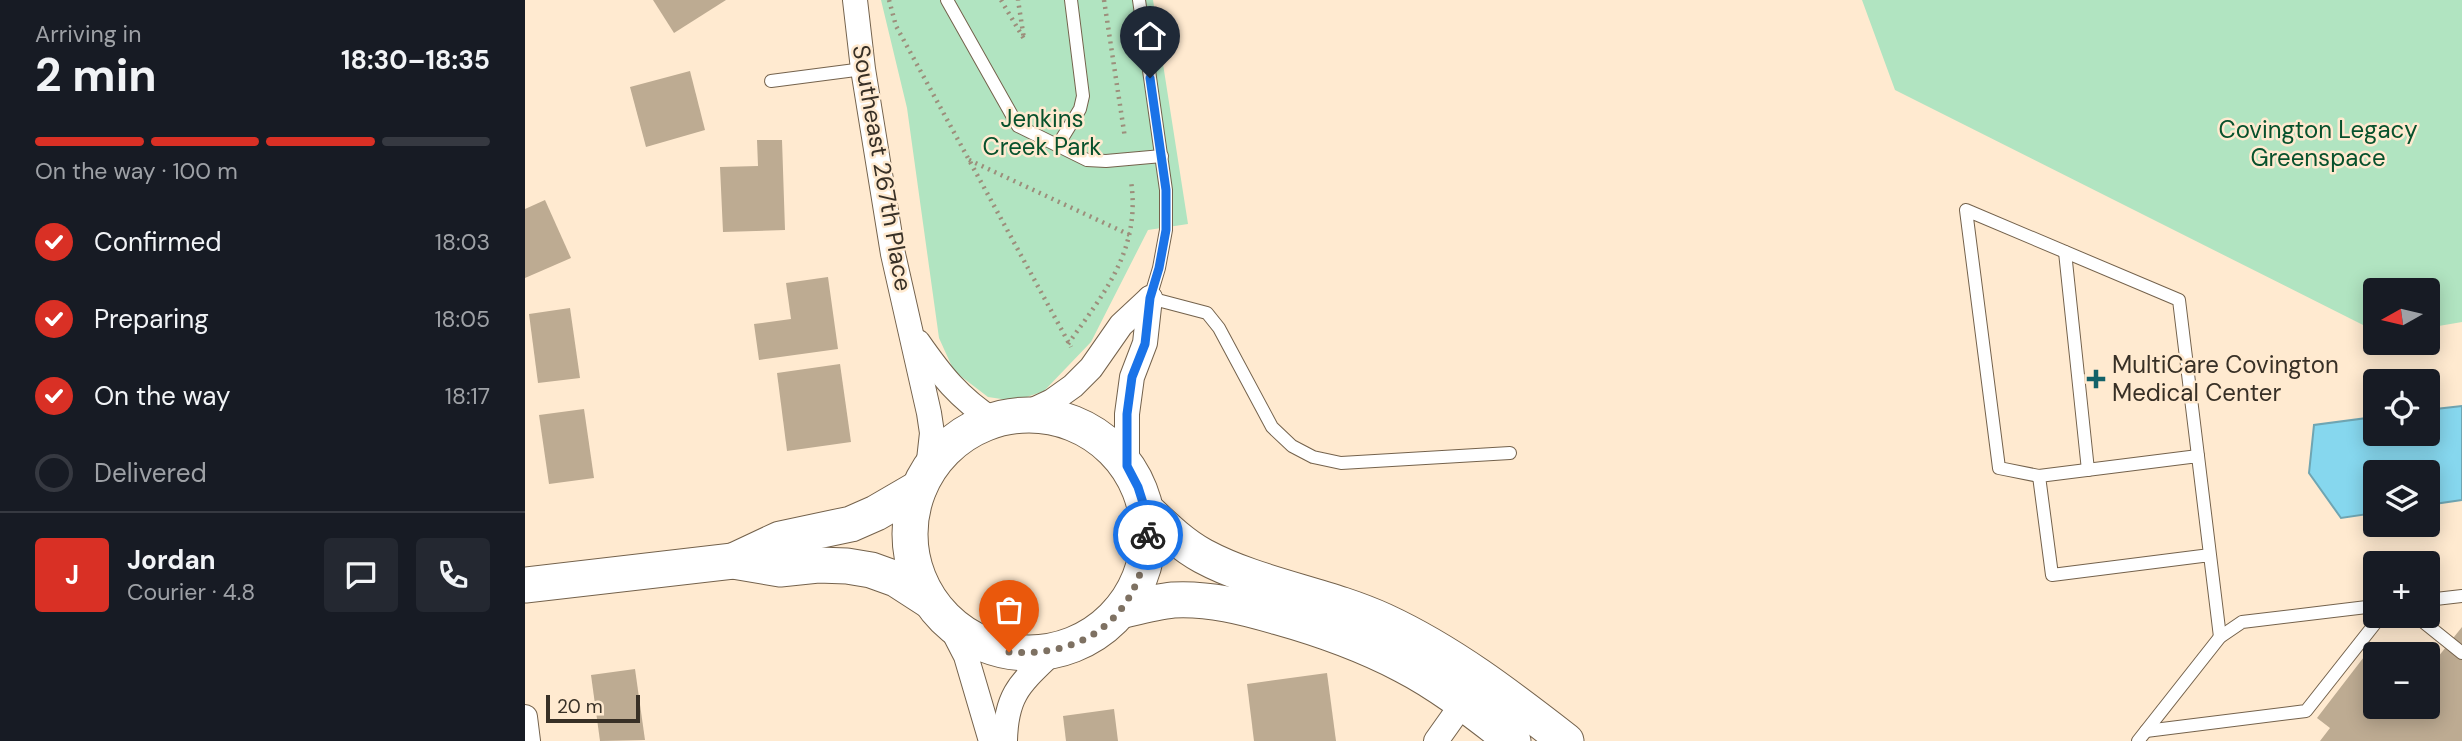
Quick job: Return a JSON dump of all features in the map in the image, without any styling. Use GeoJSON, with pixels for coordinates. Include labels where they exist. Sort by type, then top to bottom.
{"type":"FeatureCollection","features":[{"type":"Feature","properties":{"kind":"street","name":"Southeast 267th Place"},"geometry":{"type":"LineString","coordinates":[[855,0],[863,69],[893,254],[932,433],[924,479]]}},
{"type":"Feature","properties":{"kind":"street"},"geometry":{"type":"LineString","coordinates":[[991,741],[966,656],[919,581],[911,546],[912,511],[924,479],[946,448],[968,431],[1052,401],[1073,386],[1091,368],[1121,325],[1150,298]]}},
{"type":"Feature","properties":{"kind":"street"},"geometry":{"type":"LineString","coordinates":[[1127,466],[1127,414],[1132,377],[1145,344],[1150,298]]}},
{"type":"Feature","properties":{"kind":"street","name":"Southeast 267th Place"},"geometry":{"type":"LineString","coordinates":[[913,336],[948,384],[970,405],[1007,418]]}},
{"type":"Feature","properties":{"kind":"street"},"geometry":{"type":"LineString","coordinates":[[525,585],[733,561],[780,569],[818,565],[847,566],[871,570],[896,579],[940,612],[967,637],[988,646],[1009,652],[1032,654],[1054,651],[1091,637],[1107,625],[1135,588],[1145,563],[1148,536],[1145,509],[1127,466],[1106,444],[1081,427],[1052,417],[1007,418]]}},
{"type":"Feature","properties":{"kind":"street"},"geometry":{"type":"LineString","coordinates":[[733,561],[780,539],[851,524],[876,513],[924,479]]}},
{"type":"Feature","properties":{"kind":"street"},"geometry":{"type":"LineString","coordinates":[[1145,509],[1182,542],[1233,570],[1346,606],[1413,635],[1484,678],[1566,741]]}},
{"type":"Feature","properties":{"kind":"street"},"geometry":{"type":"LineString","coordinates":[[1120,611],[1163,602],[1195,600],[1253,609],[1314,627],[1363,645],[1404,665],[1463,703],[1513,741]]}},
{"type":"Feature","properties":{"kind":"street"},"geometry":{"type":"LineString","coordinates":[[1005,741],[1009,703],[1021,685],[1054,651]]}},
{"type":"Feature","properties":{"kind":"street"},"geometry":{"type":"LineString","coordinates":[[1436,741],[1463,703]]}},
{"type":"Feature","properties":{"kind":"street"},"geometry":{"type":"LineString","coordinates":[[525,717],[528,741]]}},
{"type":"Feature","properties":{"kind":"lane"},"geometry":{"type":"LineString","coordinates":[[947,0],[1017,126],[1087,160],[1162,156]]}},
{"type":"Feature","properties":{"kind":"lane"},"geometry":{"type":"LineString","coordinates":[[1058,145],[1080,110],[1083,96],[1071,0]]}},
{"type":"Feature","properties":{"kind":"lane"},"geometry":{"type":"LineString","coordinates":[[1139,0],[1166,190],[1166,230],[1150,298],[1207,313],[1219,328],[1272,427],[1292,446],[1313,457],[1341,463],[1510,453]]}},
{"type":"Feature","properties":{"kind":"lane"},"geometry":{"type":"LineString","coordinates":[[771,81],[863,69]]}},
{"type":"Feature","properties":{"kind":"lane"},"geometry":{"type":"LineString","coordinates":[[2198,456],[2039,476],[1999,468],[1966,210],[2179,300],[2198,456],[2210,555],[2220,637]]}},
{"type":"Feature","properties":{"kind":"lane"},"geometry":{"type":"LineString","coordinates":[[2065,252],[2088,470]]}},
{"type":"Feature","properties":{"kind":"lane"},"geometry":{"type":"LineString","coordinates":[[2039,476],[2052,575],[2210,555]]}},
{"type":"Feature","properties":{"kind":"lane"},"geometry":{"type":"LineString","coordinates":[[2440,599],[2462,596]]}},
{"type":"Feature","properties":{"kind":"lane"},"geometry":{"type":"LineString","coordinates":[[2142,736],[2220,637],[2242,622],[2363,607]]}},
{"type":"Feature","properties":{"kind":"lane"},"geometry":{"type":"LineString","coordinates":[[2142,736],[2305,710],[2371,628]]}},
{"type":"Feature","properties":{"kind":"lane"},"geometry":{"type":"LineString","coordinates":[[2431,628],[2462,653]]}},
{"type":"Feature","properties":{"kind":"path"},"geometry":{"type":"LineString","coordinates":[[888,0],[896,26],[1068,344],[1091,368]]}},
{"type":"Feature","properties":{"kind":"path"},"geometry":{"type":"LineString","coordinates":[[1001,0],[1024,39],[1018,0]]}},
{"type":"Feature","properties":{"kind":"path"},"geometry":{"type":"LineString","coordinates":[[968,160],[1130,235]]}},
{"type":"Feature","properties":{"kind":"green space","name":"Jenkins Creek Park"},"geometry":{"type":"Polygon","coordinates":[[[881,0],[1153,0],[1188,224],[1148,230],[1091,342],[1044,391],[1015,401],[988,397],[954,371],[939,338],[907,108],[881,0]]]}},
{"type":"Feature","properties":{"kind":"green space","name":"Covington Legacy Greenspace"},"geometry":{"type":"Polygon","coordinates":[[[1862,0],[2462,0],[2462,322],[2440,326],[2440,278],[2363,278],[2363,325],[1895,90],[1862,0]]]}},
{"type":"Feature","properties":{"kind":"water"},"geometry":{"type":"Polygon","coordinates":[[[2462,406],[2462,500],[2440,503],[2440,460],[2363,460],[2363,515],[2341,518],[2309,473],[2314,425],[2363,419],[2363,446],[2440,446],[2440,409],[2462,406]]]}},
{"type":"Feature","properties":{"kind":"building"},"geometry":{"type":"Polygon","coordinates":[[[653,0],[726,0],[674,33],[653,0]]]}},
{"type":"Feature","properties":{"kind":"building"},"geometry":{"type":"Polygon","coordinates":[[[690,71],[705,130],[646,147],[630,87],[690,71]]]}},
{"type":"Feature","properties":{"kind":"building"},"geometry":{"type":"Polygon","coordinates":[[[757,140],[782,140],[785,230],[723,232],[720,167],[758,166],[757,140]]]}},
{"type":"Feature","properties":{"kind":"building"},"geometry":{"type":"Polygon","coordinates":[[[545,200],[571,258],[525,278],[525,209],[545,200]]]}},
{"type":"Feature","properties":{"kind":"building"},"geometry":{"type":"Polygon","coordinates":[[[828,277],[838,349],[759,360],[754,324],[791,319],[786,283],[828,277]]]}},
{"type":"Feature","properties":{"kind":"building"},"geometry":{"type":"Polygon","coordinates":[[[570,308],[580,378],[538,383],[529,314],[570,308]]]}},
{"type":"Feature","properties":{"kind":"building"},"geometry":{"type":"Polygon","coordinates":[[[840,364],[851,442],[787,451],[777,373],[840,364]]]}},
{"type":"Feature","properties":{"kind":"building"},"geometry":{"type":"Polygon","coordinates":[[[584,409],[594,478],[549,484],[539,415],[584,409]]]}},
{"type":"Feature","properties":{"kind":"building"},"geometry":{"type":"Polygon","coordinates":[[[2462,627],[2462,741],[2320,741],[2330,728],[2317,718],[2363,658],[2363,719],[2440,719],[2440,654],[2462,627]]]}},
{"type":"Feature","properties":{"kind":"building"},"geometry":{"type":"Polygon","coordinates":[[[635,669],[645,740],[600,741],[591,675],[635,669]]]}},
{"type":"Feature","properties":{"kind":"building"},"geometry":{"type":"Polygon","coordinates":[[[1327,673],[1336,741],[1254,741],[1247,684],[1327,673]]]}},
{"type":"Feature","properties":{"kind":"building"},"geometry":{"type":"Polygon","coordinates":[[[1114,709],[1118,741],[1066,741],[1063,716],[1114,709]]]}},
{"type":"Feature","properties":{"kind":"way so far"},"geometry":{"type":"LineString","coordinates":[[1009,652],[1032,654],[1054,651],[1091,637],[1107,625],[1135,588],[1145,563],[1148,535]]}},
{"type":"Feature","properties":{"kind":"place","name":"MultiCare Covington Medical Center"},"geometry":{"type":"Point","coordinates":[2096,379]}},
{"type":"Feature","properties":{"kind":"route"},"geometry":{"type":"LineString","coordinates":[[1148,535],[1145,509],[1127,466],[1127,414],[1132,377],[1145,344],[1150,298],[1166,230],[1166,190],[1150,78]]}}]}
